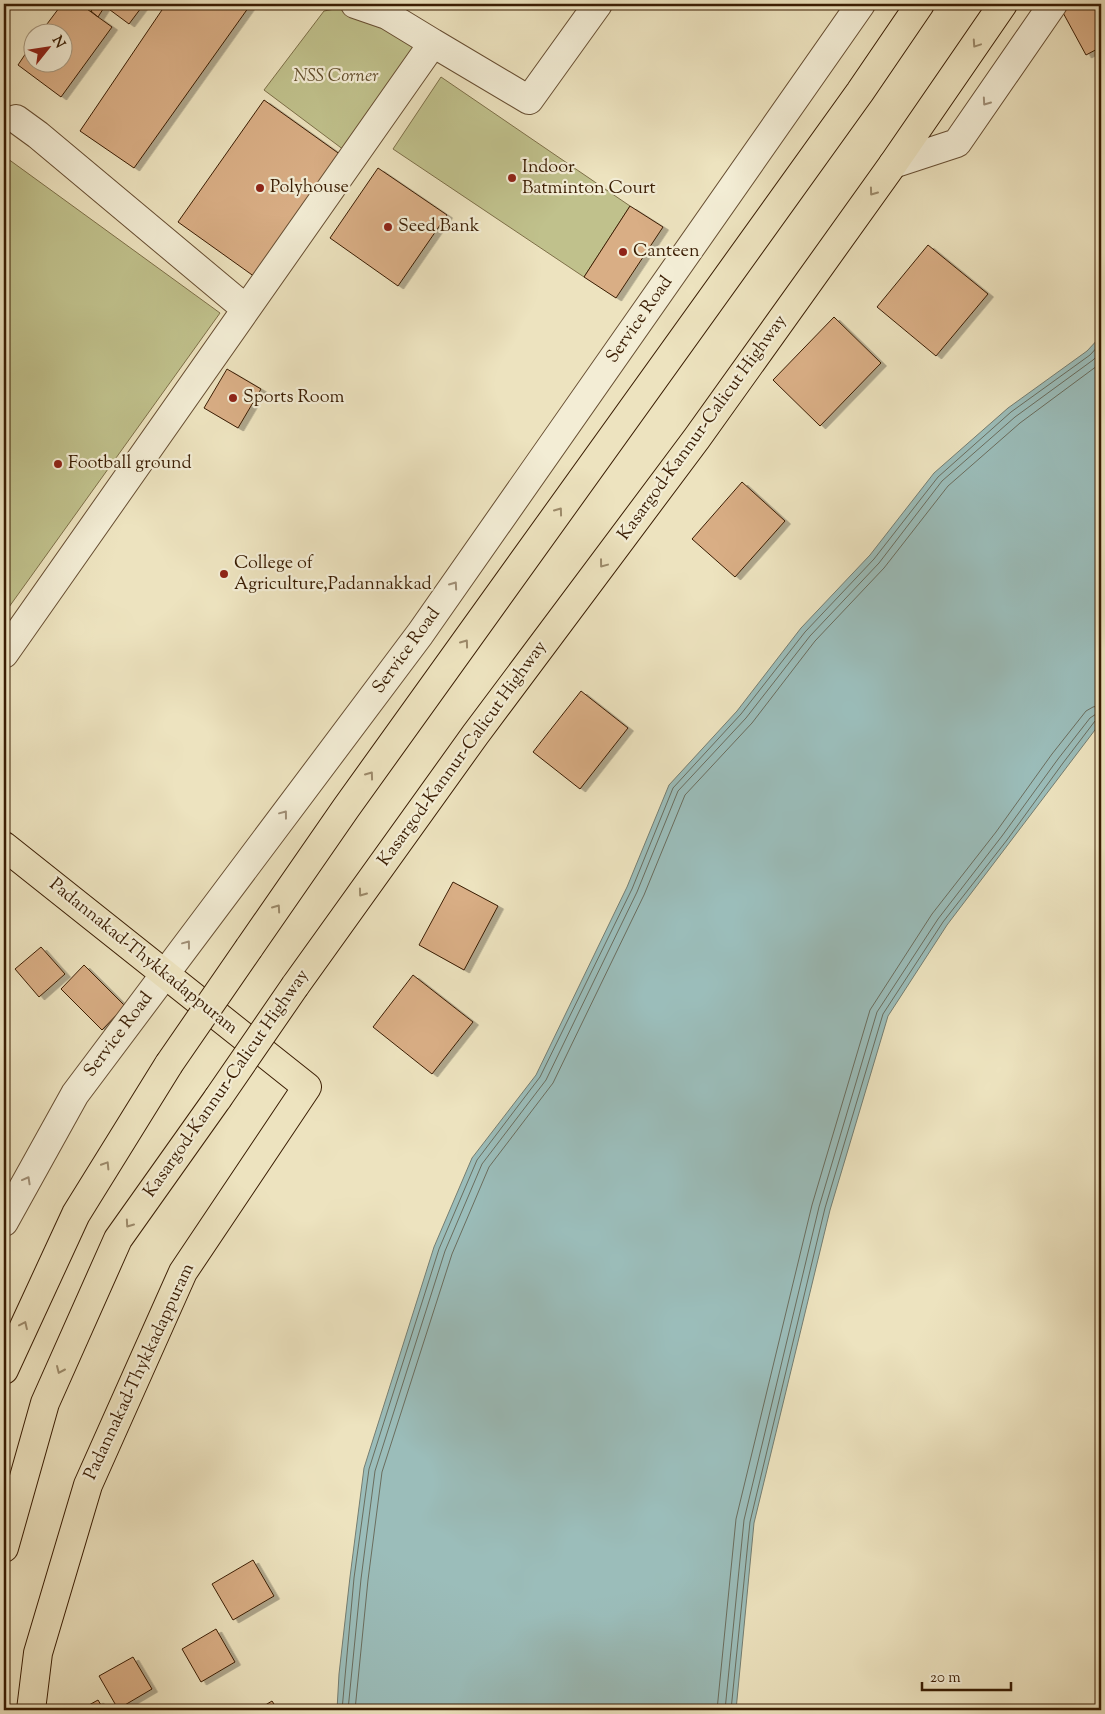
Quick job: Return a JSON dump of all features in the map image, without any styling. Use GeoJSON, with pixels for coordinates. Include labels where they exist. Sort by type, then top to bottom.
{"type":"FeatureCollection","features":[{"type":"Feature","properties":{"kind":"main road"},"geometry":{"type":"LineString","coordinates":[[4,1370],[76,1214],[169,1064],[346,808],[854,100],[920,4]]}},
{"type":"Feature","properties":{"kind":"main road","name":"Kasargod-Kannur-Calicut Highway"},"geometry":{"type":"LineString","coordinates":[[4,1548],[45,1403],[118,1239],[295,986],[476,735],[698,438],[894,164],[1003,4]]}},
{"type":"Feature","properties":{"kind":"main road","name":"Padannakad-Thykkadappuram"},"geometry":{"type":"LineString","coordinates":[[4,846],[307,1088],[179,1280],[88,1486],[38,1653],[30,1710]]}},
{"type":"Feature","properties":{"kind":"street"},"geometry":{"type":"LineString","coordinates":[[355,4],[387,15],[529,100],[598,4]]}},
{"type":"Feature","properties":{"kind":"street","name":"Service Road"},"geometry":{"type":"LineString","coordinates":[[4,1222],[74,1094],[420,634],[861,4]]}},
{"type":"Feature","properties":{"kind":"street"},"geometry":{"type":"LineString","coordinates":[[894,164],[957,144],[1053,4]]}},
{"type":"Feature","properties":{"kind":"street"},"geometry":{"type":"LineString","coordinates":[[4,654],[433,43]]}},
{"type":"Feature","properties":{"kind":"street"},"geometry":{"type":"LineString","coordinates":[[16,119],[38,135],[246,309]]}},
{"type":"Feature","properties":{"kind":"green space","name":"NSS Corner"},"geometry":{"type":"Polygon","coordinates":[[[345,7],[420,46],[344,150],[264,90],[324,11],[345,7]]]}},
{"type":"Feature","properties":{"kind":"green space","name":"Indoor Batminton Court"},"geometry":{"type":"Polygon","coordinates":[[[441,77],[630,206],[584,277],[393,149],[441,77]]]}},
{"type":"Feature","properties":{"kind":"green space","name":"Football ground"},"geometry":{"type":"Polygon","coordinates":[[[4,156],[220,313],[4,614],[4,156]]]}},
{"type":"Feature","properties":{"kind":"water"},"geometry":{"type":"Polygon","coordinates":[[[1101,336],[1101,722],[947,925],[888,1016],[830,1210],[754,1523],[736,1710],[337,1710],[339,1674],[364,1468],[434,1247],[472,1158],[536,1075],[627,887],[669,785],[737,711],[801,628],[870,555],[934,473],[1008,408],[1087,351],[1101,336]]]}},
{"type":"Feature","properties":{"kind":"building"},"geometry":{"type":"Polygon","coordinates":[[[62,4],[80,4],[112,27],[61,97],[27,72],[72,72],[72,22],[48,22],[62,4]]]}},
{"type":"Feature","properties":{"kind":"building"},"geometry":{"type":"Polygon","coordinates":[[[96,4],[105,6],[98,17],[91,11],[96,4]]]}},
{"type":"Feature","properties":{"kind":"building"},"geometry":{"type":"Polygon","coordinates":[[[102,4],[144,4],[129,24],[102,4]]]}},
{"type":"Feature","properties":{"kind":"building"},"geometry":{"type":"Polygon","coordinates":[[[166,4],[251,4],[134,168],[80,131],[166,4]]]}},
{"type":"Feature","properties":{"kind":"building"},"geometry":{"type":"Polygon","coordinates":[[[1070,4],[1101,4],[1101,47],[1086,55],[1061,9],[1070,4]]]}},
{"type":"Feature","properties":{"kind":"building"},"geometry":{"type":"Polygon","coordinates":[[[22,59],[22,68],[18,65],[22,59]]]}},
{"type":"Feature","properties":{"kind":"building","name":"Polyhouse"},"geometry":{"type":"Polygon","coordinates":[[[264,100],[341,155],[255,277],[178,222],[264,100]]]}},
{"type":"Feature","properties":{"kind":"building","name":"Seed Bank"},"geometry":{"type":"Polygon","coordinates":[[[378,168],[447,215],[398,286],[330,238],[378,168]]]}},
{"type":"Feature","properties":{"kind":"building","name":"Canteen"},"geometry":{"type":"Polygon","coordinates":[[[630,206],[663,227],[616,298],[584,277],[630,206]]]}},
{"type":"Feature","properties":{"kind":"building"},"geometry":{"type":"Polygon","coordinates":[[[928,245],[988,294],[936,356],[877,307],[928,245]]]}},
{"type":"Feature","properties":{"kind":"building"},"geometry":{"type":"Polygon","coordinates":[[[834,317],[881,363],[820,426],[773,380],[834,317]]]}},
{"type":"Feature","properties":{"kind":"building","name":"Sports Room"},"geometry":{"type":"Polygon","coordinates":[[[227,369],[261,389],[238,428],[204,408],[227,369]]]}},
{"type":"Feature","properties":{"kind":"building"},"geometry":{"type":"Polygon","coordinates":[[[742,482],[785,521],[735,577],[692,539],[742,482]]]}},
{"type":"Feature","properties":{"kind":"building"},"geometry":{"type":"Polygon","coordinates":[[[581,691],[628,728],[580,789],[533,752],[581,691]]]}},
{"type":"Feature","properties":{"kind":"building"},"geometry":{"type":"Polygon","coordinates":[[[453,882],[498,906],[464,970],[419,945],[453,882]]]}},
{"type":"Feature","properties":{"kind":"building"},"geometry":{"type":"Polygon","coordinates":[[[41,947],[65,974],[39,997],[15,969],[41,947]]]}},
{"type":"Feature","properties":{"kind":"building"},"geometry":{"type":"Polygon","coordinates":[[[84,965],[125,1006],[102,1030],[61,989],[84,965]]]}},
{"type":"Feature","properties":{"kind":"building"},"geometry":{"type":"Polygon","coordinates":[[[413,975],[473,1022],[432,1074],[373,1027],[413,975]]]}},
{"type":"Feature","properties":{"kind":"building"},"geometry":{"type":"Polygon","coordinates":[[[253,1560],[274,1596],[233,1620],[212,1584],[253,1560]]]}},
{"type":"Feature","properties":{"kind":"building"},"geometry":{"type":"Polygon","coordinates":[[[216,1629],[235,1662],[201,1682],[182,1649],[216,1629]]]}},
{"type":"Feature","properties":{"kind":"building"},"geometry":{"type":"Polygon","coordinates":[[[133,1657],[152,1689],[118,1709],[99,1676],[133,1657]]]}},
{"type":"Feature","properties":{"kind":"building"},"geometry":{"type":"Polygon","coordinates":[[[98,1700],[104,1710],[80,1710],[98,1700]]]}},
{"type":"Feature","properties":{"kind":"building"},"geometry":{"type":"Polygon","coordinates":[[[272,1701],[278,1710],[257,1710],[272,1701]]]}},
{"type":"Feature","properties":{"kind":"place","name":"Indoor Batminton Court"},"geometry":{"type":"Point","coordinates":[512,178]}},
{"type":"Feature","properties":{"kind":"place","name":"Polyhouse"},"geometry":{"type":"Point","coordinates":[260,188]}},
{"type":"Feature","properties":{"kind":"place","name":"Seed Bank"},"geometry":{"type":"Point","coordinates":[388,227]}},
{"type":"Feature","properties":{"kind":"place","name":"Canteen"},"geometry":{"type":"Point","coordinates":[623,252]}},
{"type":"Feature","properties":{"kind":"place","name":"Sports Room"},"geometry":{"type":"Point","coordinates":[233,398]}},
{"type":"Feature","properties":{"kind":"place","name":"Football ground"},"geometry":{"type":"Point","coordinates":[58,464]}},
{"type":"Feature","properties":{"kind":"place","name":"College of Agriculture,Padannakkad"},"geometry":{"type":"Point","coordinates":[224,574]}}]}
